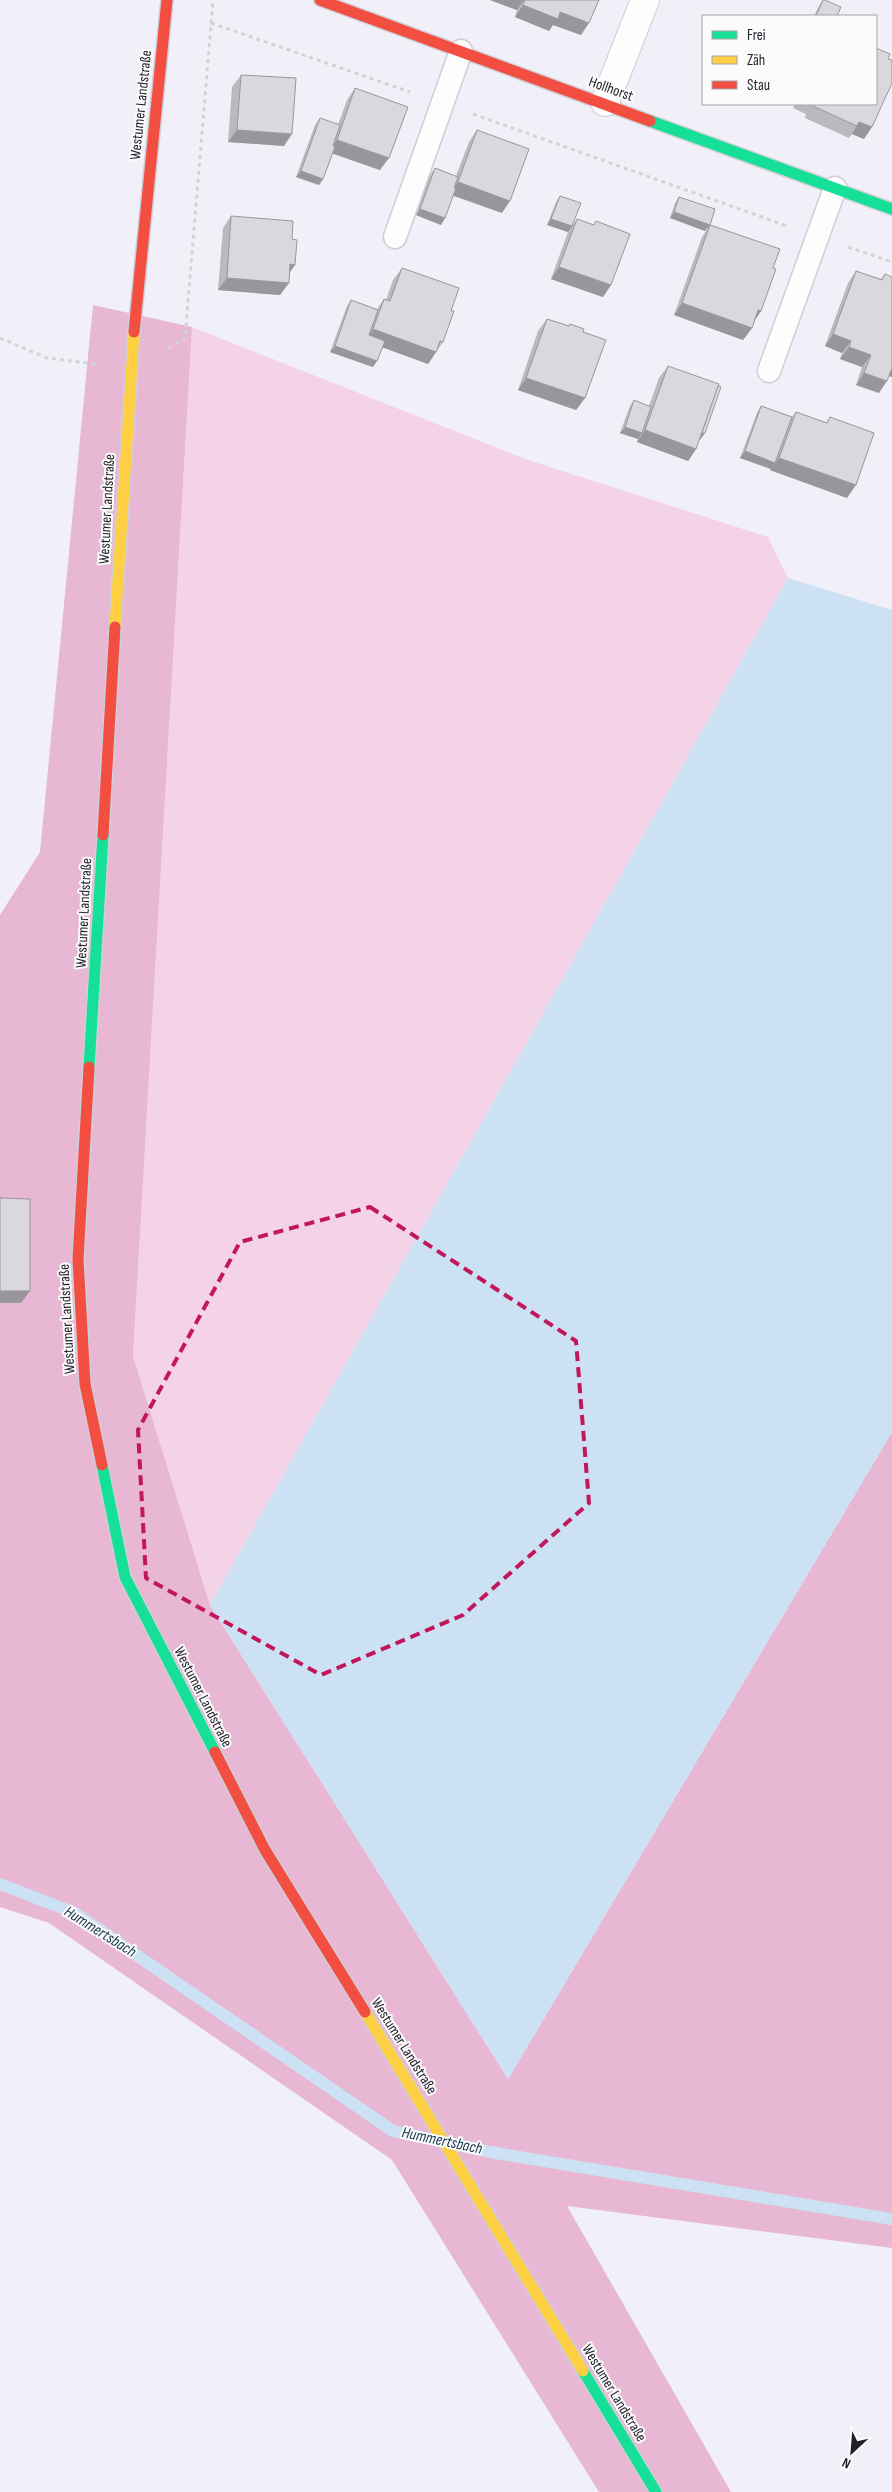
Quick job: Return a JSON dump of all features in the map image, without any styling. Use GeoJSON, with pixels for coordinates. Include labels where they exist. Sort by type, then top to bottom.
{"type":"FeatureCollection","features":[{"type":"Feature","properties":{"kind":"street","name":"Westumer Landstraße"},"geometry":{"type":"LineString","coordinates":[[167,0],[130,368],[78,1259],[85,1384],[125,1577],[265,1850],[471,2184],[656,2492]]}},
{"type":"Feature","properties":{"kind":"street","name":"Hollhorst"},"geometry":{"type":"LineString","coordinates":[[320,0],[605,102],[892,209]]}},
{"type":"Feature","properties":{"kind":"street"},"geometry":{"type":"LineString","coordinates":[[605,102],[645,0]]}},
{"type":"Feature","properties":{"kind":"lane"},"geometry":{"type":"LineString","coordinates":[[395,237],[461,51]]}},
{"type":"Feature","properties":{"kind":"lane"},"geometry":{"type":"LineString","coordinates":[[769,371],[835,188]]}},
{"type":"Feature","properties":{"kind":"path"},"geometry":{"type":"LineString","coordinates":[[0,338],[46,358],[130,368],[185,339],[213,0]]}},
{"type":"Feature","properties":{"kind":"path"},"geometry":{"type":"LineString","coordinates":[[211,23],[892,262]]}},
{"type":"Feature","properties":{"kind":"highlighted area"},"geometry":{"type":"Polygon","coordinates":[[[370,1207],[576,1341],[589,1503],[463,1615],[321,1675],[146,1578],[138,1430],[240,1242],[370,1207]]]}},
{"type":"Feature","properties":{"kind":"shaded area"},"geometry":{"type":"Polygon","coordinates":[[[93,305],[192,327],[133,1356],[210,1605],[508,2079],[892,1432],[892,2248],[567,2206],[731,2492],[599,2492],[392,2160],[49,1923],[0,1907],[0,915],[40,852],[93,305]]]}},
{"type":"Feature","properties":{"kind":"shaded area"},"geometry":{"type":"Polygon","coordinates":[[[192,327],[525,459],[768,537],[788,578],[210,1605],[133,1356],[192,327]]]}},
{"type":"Feature","properties":{"kind":"water"},"geometry":{"type":"Polygon","coordinates":[[[788,578],[892,610],[892,1432],[508,2079],[210,1605],[788,578]]]}},
{"type":"Feature","properties":{"kind":"building"},"geometry":{"type":"Polygon","coordinates":[[[525,0],[599,0],[589,23],[560,12],[558,19],[523,5],[525,0]]]}},
{"type":"Feature","properties":{"kind":"building"},"geometry":{"type":"Polygon","coordinates":[[[823,0],[841,7],[837,15],[816,15],[823,0]]]}},
{"type":"Feature","properties":{"kind":"building"},"geometry":{"type":"Polygon","coordinates":[[[877,48],[890,54],[888,59],[892,60],[892,83],[872,127],[859,122],[857,126],[813,106],[877,105],[877,48]]]}},
{"type":"Feature","properties":{"kind":"building"},"geometry":{"type":"Polygon","coordinates":[[[241,75],[296,78],[292,134],[237,130],[241,75]]]}},
{"type":"Feature","properties":{"kind":"building"},"geometry":{"type":"Polygon","coordinates":[[[355,88],[408,107],[389,158],[337,140],[355,88]]]}},
{"type":"Feature","properties":{"kind":"building"},"geometry":{"type":"Polygon","coordinates":[[[320,118],[340,125],[333,146],[335,147],[323,179],[301,171],[320,118]]]}},
{"type":"Feature","properties":{"kind":"building"},"geometry":{"type":"Polygon","coordinates":[[[477,130],[529,149],[510,201],[458,182],[477,130]]]}},
{"type":"Feature","properties":{"kind":"building"},"geometry":{"type":"Polygon","coordinates":[[[435,168],[458,177],[445,218],[420,209],[435,168]]]}},
{"type":"Feature","properties":{"kind":"building"},"geometry":{"type":"Polygon","coordinates":[[[560,196],[581,203],[572,226],[551,219],[560,196]]]}},
{"type":"Feature","properties":{"kind":"building"},"geometry":{"type":"Polygon","coordinates":[[[679,197],[715,209],[710,225],[674,212],[679,197]]]}},
{"type":"Feature","properties":{"kind":"building"},"geometry":{"type":"Polygon","coordinates":[[[231,216],[293,221],[292,239],[297,240],[295,265],[290,264],[289,283],[227,278],[231,216]]]}},
{"type":"Feature","properties":{"kind":"building"},"geometry":{"type":"Polygon","coordinates":[[[577,219],[594,225],[596,221],[630,234],[611,285],[559,267],[577,219]]]}},
{"type":"Feature","properties":{"kind":"building"},"geometry":{"type":"Polygon","coordinates":[[[710,225],[780,249],[773,268],[776,269],[761,311],[758,310],[752,328],[682,303],[710,225]]]}},
{"type":"Feature","properties":{"kind":"building"},"geometry":{"type":"Polygon","coordinates":[[[402,268],[459,288],[451,311],[454,311],[443,342],[440,341],[436,352],[373,329],[384,299],[390,301],[402,268]]]}},
{"type":"Feature","properties":{"kind":"building"},"geometry":{"type":"Polygon","coordinates":[[[856,271],[882,280],[885,274],[892,277],[892,368],[887,381],[864,373],[871,355],[849,347],[851,341],[833,334],[856,271]]]}},
{"type":"Feature","properties":{"kind":"building"},"geometry":{"type":"Polygon","coordinates":[[[351,300],[378,310],[369,335],[385,341],[377,361],[335,346],[351,300]]]}},
{"type":"Feature","properties":{"kind":"building"},"geometry":{"type":"Polygon","coordinates":[[[547,319],[569,326],[570,324],[584,329],[583,332],[606,340],[585,398],[526,378],[547,319]]]}},
{"type":"Feature","properties":{"kind":"building"},"geometry":{"type":"Polygon","coordinates":[[[668,366],[719,384],[696,449],[645,430],[668,366]]]}},
{"type":"Feature","properties":{"kind":"building"},"geometry":{"type":"Polygon","coordinates":[[[718,386],[721,387],[705,433],[702,433],[718,386]]]}},
{"type":"Feature","properties":{"kind":"building"},"geometry":{"type":"Polygon","coordinates":[[[634,400],[651,407],[642,433],[625,427],[634,400]]]}},
{"type":"Feature","properties":{"kind":"building"},"geometry":{"type":"Polygon","coordinates":[[[761,406],[792,417],[775,463],[745,451],[761,406]]]}},
{"type":"Feature","properties":{"kind":"building"},"geometry":{"type":"Polygon","coordinates":[[[796,412],[827,423],[830,417],[874,433],[856,485],[779,458],[796,412]]]}},
{"type":"Feature","properties":{"kind":"building"},"geometry":{"type":"Polygon","coordinates":[[[0,1198],[30,1199],[30,1291],[0,1291],[0,1198]]]}},
{"type":"Feature","properties":{"kind":"waterway","name":"Hummertsbach"},"geometry":{"type":"LineString","coordinates":[[0,1884],[75,1913],[393,2131],[490,2152],[892,2219]]}},
{"type":"Feature","properties":{"kind":"traffic: fast"},"geometry":{"type":"LineString","coordinates":[[650,121],[892,209]]}},
{"type":"Feature","properties":{"kind":"traffic: fast"},"geometry":{"type":"LineString","coordinates":[[89,1067],[103,835]]}},
{"type":"Feature","properties":{"kind":"traffic: fast"},"geometry":{"type":"LineString","coordinates":[[102,1465],[125,1577],[215,1752]]}},
{"type":"Feature","properties":{"kind":"traffic: fast"},"geometry":{"type":"LineString","coordinates":[[583,2371],[656,2492]]}},
{"type":"Feature","properties":{"kind":"traffic: slow"},"geometry":{"type":"LineString","coordinates":[[115,627],[134,332]]}},
{"type":"Feature","properties":{"kind":"traffic: slow"},"geometry":{"type":"LineString","coordinates":[[365,2012],[583,2371]]}},
{"type":"Feature","properties":{"kind":"traffic: jam"},"geometry":{"type":"LineString","coordinates":[[134,332],[167,0]]}},
{"type":"Feature","properties":{"kind":"traffic: jam"},"geometry":{"type":"LineString","coordinates":[[320,0],[650,121]]}},
{"type":"Feature","properties":{"kind":"traffic: jam"},"geometry":{"type":"LineString","coordinates":[[103,835],[115,627]]}},
{"type":"Feature","properties":{"kind":"traffic: jam"},"geometry":{"type":"LineString","coordinates":[[89,1067],[78,1259],[85,1384],[102,1465]]}},
{"type":"Feature","properties":{"kind":"traffic: jam"},"geometry":{"type":"LineString","coordinates":[[215,1752],[265,1850],[365,2012]]}}]}
